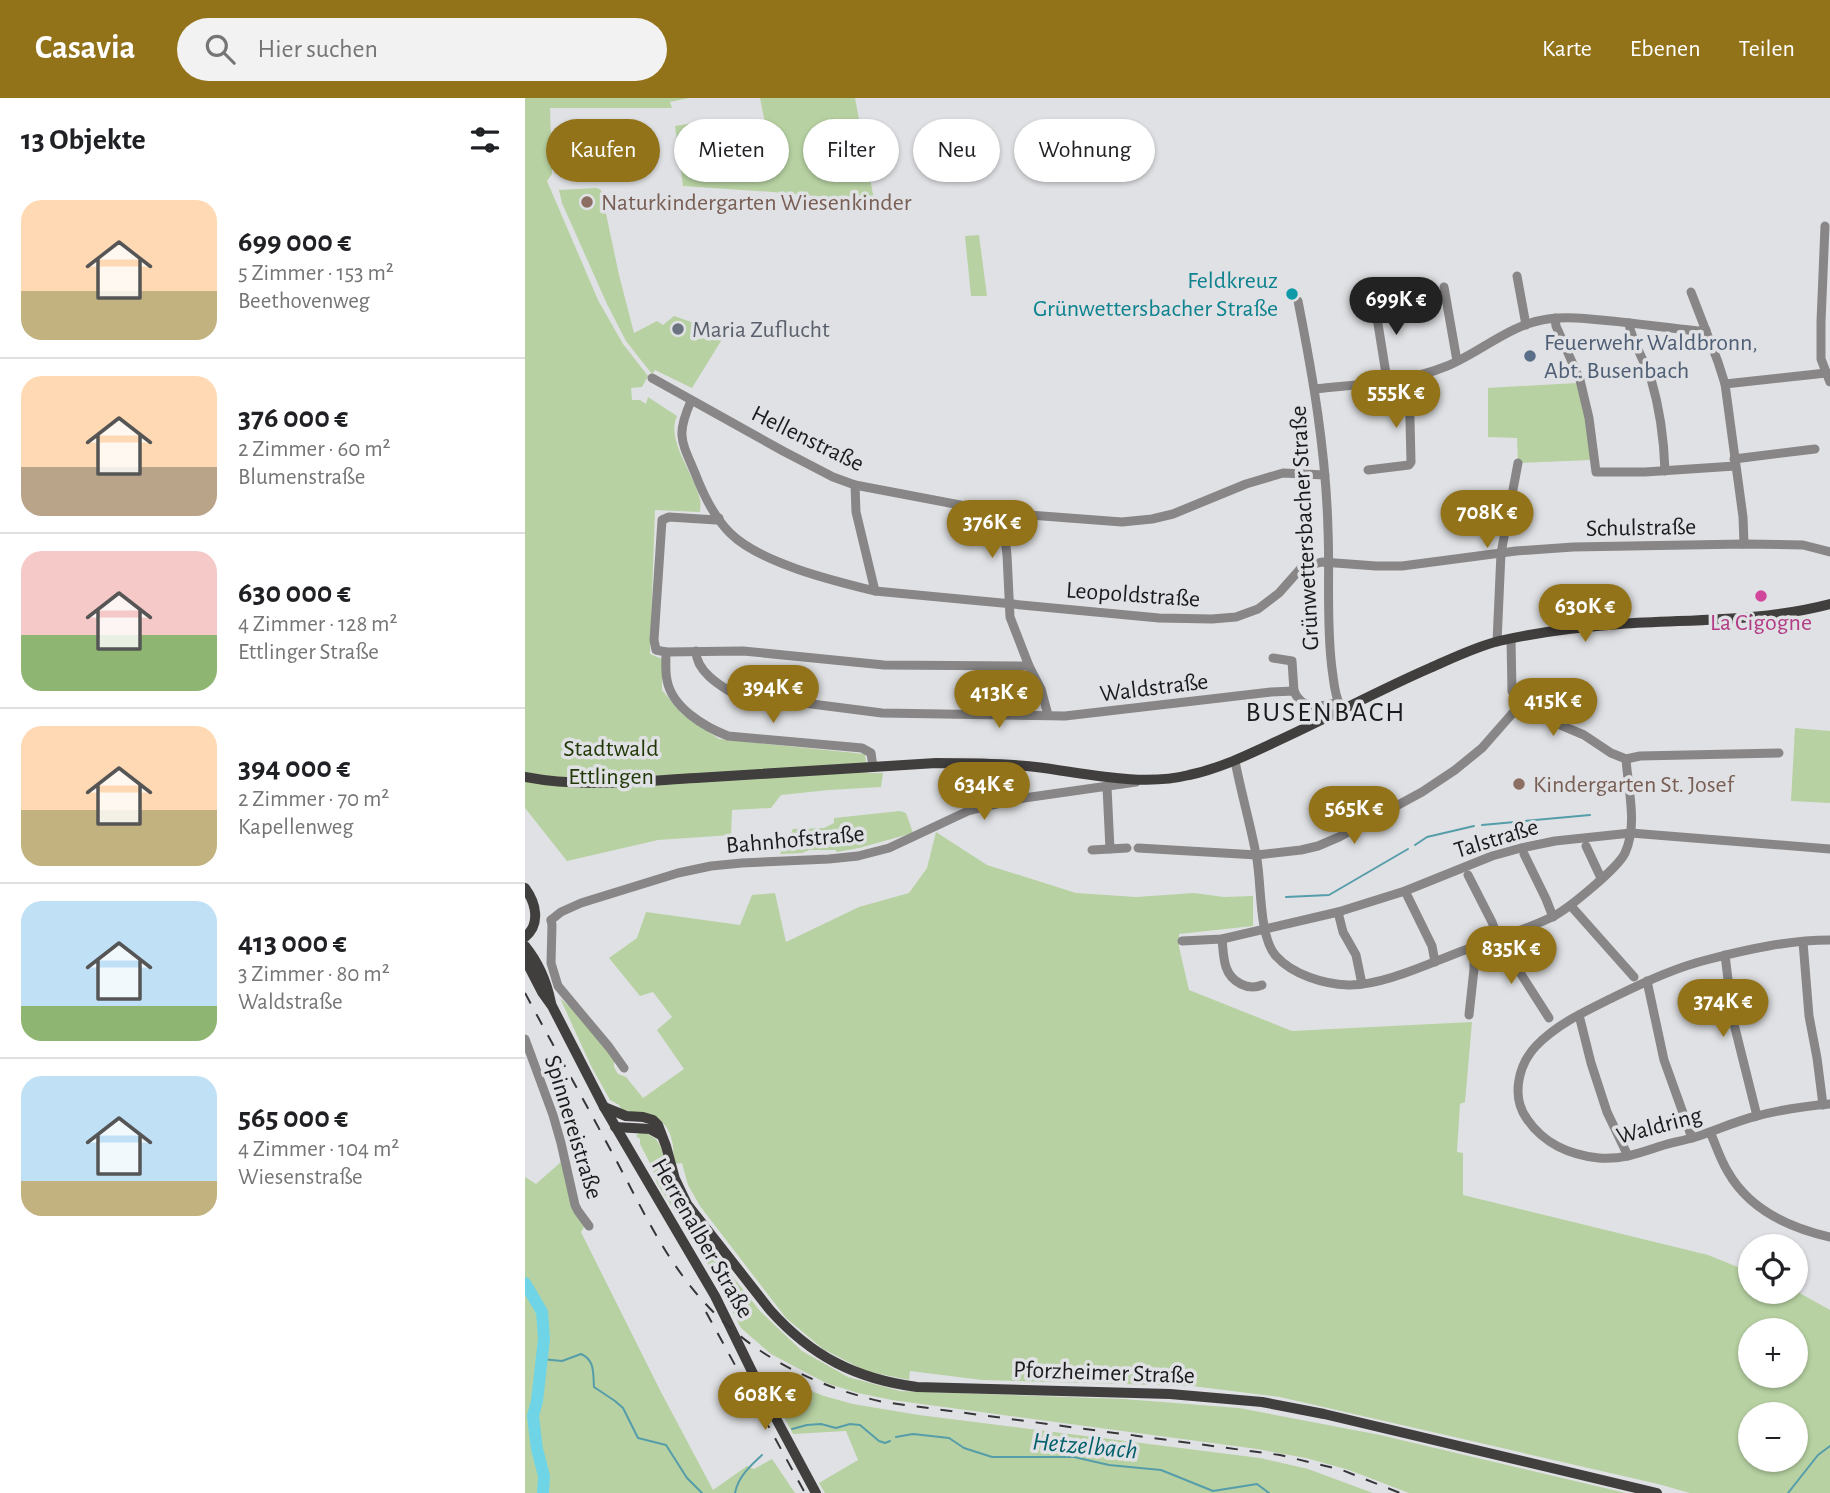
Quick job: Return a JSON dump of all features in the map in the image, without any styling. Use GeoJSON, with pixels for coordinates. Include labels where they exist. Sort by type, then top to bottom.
{"type":"FeatureCollection","features":[{"type":"Feature","properties":{"kind":"main road"},"geometry":{"type":"LineString","coordinates":[[525,776],[567,782],[636,781],[936,763],[985,763],[1164,779],[1210,770],[1234,761],[1340,706],[1472,649],[1497,642],[1618,624],[1764,616],[1830,604]]}},
{"type":"Feature","properties":{"kind":"main road"},"geometry":{"type":"LineString","coordinates":[[525,888],[530,895],[529,921],[535,926],[525,937]]}},
{"type":"Feature","properties":{"kind":"main road","name":"Herrenalber Straße"},"geometry":{"type":"LineString","coordinates":[[525,946],[539,968],[552,1006]]}},
{"type":"Feature","properties":{"kind":"main road","name":"Herrenalber Straße"},"geometry":{"type":"LineString","coordinates":[[525,959],[615,1127],[711,1289],[816,1493]]}},
{"type":"Feature","properties":{"kind":"main road"},"geometry":{"type":"LineString","coordinates":[[604,1107],[626,1116],[643,1117],[653,1121],[658,1125],[661,1135]]}},
{"type":"Feature","properties":{"kind":"main road"},"geometry":{"type":"LineString","coordinates":[[615,1127],[626,1116]]}},
{"type":"Feature","properties":{"kind":"main road"},"geometry":{"type":"LineString","coordinates":[[615,1127],[650,1129],[661,1135]]}},
{"type":"Feature","properties":{"kind":"main road"},"geometry":{"type":"LineString","coordinates":[[631,1154],[632,1136],[639,1128]]}},
{"type":"Feature","properties":{"kind":"main road","name":"Pforzheimer Straße"},"geometry":{"type":"LineString","coordinates":[[661,1135],[675,1179],[687,1204],[770,1310],[798,1339],[815,1351],[863,1375],[917,1387],[1170,1394],[1262,1402],[1324,1414],[1657,1493]]}},
{"type":"Feature","properties":{"kind":"street"},"geometry":{"type":"LineString","coordinates":[[1725,384],[1828,378],[1821,359],[1825,226]]}},
{"type":"Feature","properties":{"kind":"street"},"geometry":{"type":"LineString","coordinates":[[1517,276],[1526,325]]}},
{"type":"Feature","properties":{"kind":"street"},"geometry":{"type":"LineString","coordinates":[[1444,287],[1457,361]]}},
{"type":"Feature","properties":{"kind":"street"},"geometry":{"type":"LineString","coordinates":[[1691,292],[1725,384],[1743,517],[1744,544]]}},
{"type":"Feature","properties":{"kind":"street"},"geometry":{"type":"LineString","coordinates":[[1374,299],[1387,380]]}},
{"type":"Feature","properties":{"kind":"street","name":"Grünwettersbacher Straße"},"geometry":{"type":"LineString","coordinates":[[1298,301],[1315,389],[1325,475],[1329,637],[1340,706]]}},
{"type":"Feature","properties":{"kind":"street"},"geometry":{"type":"LineString","coordinates":[[1555,318],[1580,380],[1589,418],[1596,472],[1665,471],[1815,449]]}},
{"type":"Feature","properties":{"kind":"street"},"geometry":{"type":"LineString","coordinates":[[1315,389],[1409,378],[1428,373],[1457,361],[1500,336],[1526,325],[1555,318],[1585,318],[1706,330]]}},
{"type":"Feature","properties":{"kind":"street"},"geometry":{"type":"LineString","coordinates":[[1629,323],[1656,396],[1662,426],[1665,471]]}},
{"type":"Feature","properties":{"kind":"street","name":"Hellenstraße"},"geometry":{"type":"LineString","coordinates":[[652,378],[834,477],[855,485],[1002,513],[1122,522],[1152,519],[1173,514],[1283,472],[1325,475]]}},
{"type":"Feature","properties":{"kind":"street"},"geometry":{"type":"LineString","coordinates":[[1368,470],[1409,465],[1411,462],[1409,378]]}},
{"type":"Feature","properties":{"kind":"street","name":"Leopoldstraße"},"geometry":{"type":"LineString","coordinates":[[691,401],[682,425],[683,446],[705,498],[728,531],[738,540],[774,559],[833,580],[875,591],[1159,618],[1212,619],[1236,617],[1258,609],[1302,567],[1313,563],[1328,563]]}},
{"type":"Feature","properties":{"kind":"street"},"geometry":{"type":"LineString","coordinates":[[1497,642],[1501,553],[1518,463]]}},
{"type":"Feature","properties":{"kind":"street"},"geometry":{"type":"LineString","coordinates":[[855,485],[856,512],[875,591]]}},
{"type":"Feature","properties":{"kind":"street"},"geometry":{"type":"LineString","coordinates":[[1002,513],[1010,617],[1041,689],[1048,715]]}},
{"type":"Feature","properties":{"kind":"street"},"geometry":{"type":"LineString","coordinates":[[719,519],[669,517],[662,520],[654,640],[661,651],[667,680],[675,699],[714,731],[728,736],[862,748],[871,753],[873,767]]}},
{"type":"Feature","properties":{"kind":"street","name":"Schulstraße"},"geometry":{"type":"LineString","coordinates":[[1328,563],[1402,566],[1573,547],[1803,545],[1830,552]]}},
{"type":"Feature","properties":{"kind":"street"},"geometry":{"type":"LineString","coordinates":[[1511,639],[1512,691],[1518,707],[1584,735],[1611,753],[1626,759],[1640,756],[1779,753]]}},
{"type":"Feature","properties":{"kind":"street"},"geometry":{"type":"LineString","coordinates":[[661,651],[743,651],[884,665],[1029,666]]}},
{"type":"Feature","properties":{"kind":"street","name":"Waldstraße"},"geometry":{"type":"LineString","coordinates":[[696,651],[698,664],[703,670],[734,694],[882,713],[1065,716],[1294,691]]}},
{"type":"Feature","properties":{"kind":"street"},"geometry":{"type":"LineString","coordinates":[[1273,658],[1292,661],[1297,698],[1317,707],[1340,706]]}},
{"type":"Feature","properties":{"kind":"street"},"geometry":{"type":"LineString","coordinates":[[1138,848],[1257,855],[1318,846],[1422,792],[1455,771],[1482,748],[1518,707]]}},
{"type":"Feature","properties":{"kind":"street"},"geometry":{"type":"LineString","coordinates":[[1234,761],[1257,855],[1265,929],[1273,954],[1292,969],[1308,977],[1349,985],[1398,975],[1553,917],[1571,906],[1619,862],[1625,853],[1631,833],[1626,759]]}},
{"type":"Feature","properties":{"kind":"street","name":"Bahnhofstraße"},"geometry":{"type":"LineString","coordinates":[[551,919],[580,902],[678,873],[742,863],[858,856],[901,843],[968,811],[1024,798],[1135,783],[1142,779]]}},
{"type":"Feature","properties":{"kind":"street"},"geometry":{"type":"LineString","coordinates":[[1107,787],[1110,849]]}},
{"type":"Feature","properties":{"kind":"street","name":"Talstraße"},"geometry":{"type":"LineString","coordinates":[[1182,941],[1222,939],[1339,917],[1406,895],[1464,866],[1521,848],[1574,838],[1631,833],[1830,849]]}},
{"type":"Feature","properties":{"kind":"street"},"geometry":{"type":"LineString","coordinates":[[1586,846],[1601,878]]}},
{"type":"Feature","properties":{"kind":"street"},"geometry":{"type":"LineString","coordinates":[[1092,850],[1127,848]]}},
{"type":"Feature","properties":{"kind":"street"},"geometry":{"type":"LineString","coordinates":[[1524,855],[1553,917]]}},
{"type":"Feature","properties":{"kind":"street"},"geometry":{"type":"LineString","coordinates":[[1468,875],[1498,938],[1549,1018]]}},
{"type":"Feature","properties":{"kind":"street"},"geometry":{"type":"LineString","coordinates":[[1406,895],[1432,946],[1435,961]]}},
{"type":"Feature","properties":{"kind":"street"},"geometry":{"type":"LineString","coordinates":[[1571,906],[1634,977]]}},
{"type":"Feature","properties":{"kind":"street"},"geometry":{"type":"LineString","coordinates":[[1339,917],[1343,932],[1356,955],[1362,984]]}},
{"type":"Feature","properties":{"kind":"street"},"geometry":{"type":"LineString","coordinates":[[529,921],[551,919],[551,963],[558,986],[624,1068]]}},
{"type":"Feature","properties":{"kind":"street"},"geometry":{"type":"LineString","coordinates":[[1222,939],[1225,965],[1229,972],[1244,986],[1255,988],[1262,985]]}},
{"type":"Feature","properties":{"kind":"street","name":"Waldring"},"geometry":{"type":"LineString","coordinates":[[1827,1105],[1757,1116],[1628,1157],[1601,1158],[1575,1154],[1534,1130],[1523,1115],[1518,1079],[1534,1048],[1557,1028],[1647,981],[1676,969],[1725,955],[1830,940]]}},
{"type":"Feature","properties":{"kind":"street"},"geometry":{"type":"LineString","coordinates":[[1803,942],[1809,1016],[1827,1105]]}},
{"type":"Feature","properties":{"kind":"street"},"geometry":{"type":"LineString","coordinates":[[1469,1015],[1474,968],[1470,948]]}},
{"type":"Feature","properties":{"kind":"street"},"geometry":{"type":"LineString","coordinates":[[1725,955],[1734,1020],[1757,1116]]}},
{"type":"Feature","properties":{"kind":"street"},"geometry":{"type":"LineString","coordinates":[[1647,981],[1664,1060],[1692,1138]]}},
{"type":"Feature","properties":{"kind":"street"},"geometry":{"type":"LineString","coordinates":[[1579,1015],[1607,1112],[1628,1157]]}},
{"type":"Feature","properties":{"kind":"street","name":"Spinnereistraße"},"geometry":{"type":"LineString","coordinates":[[525,1039],[553,1115],[575,1205],[589,1226]]}},
{"type":"Feature","properties":{"kind":"street"},"geometry":{"type":"LineString","coordinates":[[1710,1132],[1727,1170],[1747,1196],[1793,1227],[1830,1237]]}},
{"type":"Feature","properties":{"kind":"green space","name":"Stadtwald Ettlingen"},"geometry":{"type":"Polygon","coordinates":[[[525,98],[689,98],[670,102],[672,108],[550,108],[550,119],[546,119],[546,182],[598,300],[623,344],[648,376],[642,387],[631,388],[632,400],[640,400],[646,404],[648,397],[677,416],[674,426],[678,447],[700,500],[700,512],[655,510],[650,654],[662,659],[662,690],[682,714],[719,739],[865,754],[867,773],[883,773],[881,787],[781,795],[771,808],[732,810],[731,835],[658,840],[567,861],[525,808],[525,98]]]}},
{"type":"Feature","properties":{"kind":"green space"},"geometry":{"type":"Polygon","coordinates":[[[760,98],[855,98],[859,119],[803,119],[803,182],[871,182],[876,210],[824,197],[683,186],[682,182],[789,182],[789,119],[764,119],[760,98]]]}},
{"type":"Feature","properties":{"kind":"green space"},"geometry":{"type":"Polygon","coordinates":[[[559,190],[601,190],[634,333],[657,321],[663,325],[674,316],[694,323],[698,339],[725,332],[692,388],[655,370],[652,374],[626,341],[607,304],[562,203],[559,190]]]}},
{"type":"Feature","properties":{"kind":"green space"},"geometry":{"type":"Polygon","coordinates":[[[979,235],[987,296],[971,296],[965,236],[979,235]]]}},
{"type":"Feature","properties":{"kind":"green space"},"geometry":{"type":"Polygon","coordinates":[[[1577,383],[1586,416],[1591,460],[1518,463],[1517,438],[1488,437],[1488,388],[1577,383]]]}},
{"type":"Feature","properties":{"kind":"green space"},"geometry":{"type":"Polygon","coordinates":[[[1795,728],[1830,731],[1830,803],[1791,801],[1795,728]]]}},
{"type":"Feature","properties":{"kind":"green space"},"geometry":{"type":"Polygon","coordinates":[[[900,811],[906,813],[913,833],[837,852],[809,850],[780,854],[793,829],[824,828],[834,823],[834,818],[900,811]]]}},
{"type":"Feature","properties":{"kind":"green space"},"geometry":{"type":"Polygon","coordinates":[[[936,832],[987,865],[1076,893],[1136,897],[1194,893],[1224,897],[1253,896],[1253,926],[1179,934],[1179,947],[1189,990],[1292,1031],[1472,1022],[1465,1102],[1460,1104],[1457,1152],[1463,1153],[1463,1195],[1708,1255],[1738,1267],[1738,1304],[1808,1304],[1808,1298],[1830,1310],[1830,1493],[1690,1493],[1280,1397],[1192,1386],[982,1380],[910,1371],[909,1380],[866,1371],[823,1349],[786,1318],[700,1206],[688,1185],[682,1163],[674,1164],[673,1144],[665,1125],[646,1114],[622,1111],[619,1105],[610,1100],[560,998],[614,1057],[614,1067],[618,1074],[626,1077],[643,1098],[684,1069],[657,1030],[672,1017],[653,992],[640,996],[609,958],[637,938],[646,912],[740,925],[752,895],[775,893],[786,942],[859,907],[909,893],[927,868],[936,832]]]}},
{"type":"Feature","properties":{"kind":"green space"},"geometry":{"type":"Polygon","coordinates":[[[640,1132],[656,1139],[676,1193],[673,1195],[702,1238],[760,1311],[802,1351],[848,1377],[900,1391],[1124,1399],[1239,1408],[1380,1435],[1626,1493],[1409,1493],[1349,1470],[1306,1458],[1257,1449],[892,1400],[826,1383],[771,1354],[741,1328],[708,1264],[657,1183],[640,1139],[636,1136],[640,1132]]]}},
{"type":"Feature","properties":{"kind":"green space"},"geometry":{"type":"Polygon","coordinates":[[[562,1161],[584,1227],[581,1232],[713,1490],[747,1466],[754,1469],[772,1459],[795,1493],[525,1493],[525,1177],[536,1184],[562,1161]]]}},
{"type":"Feature","properties":{"kind":"green space"},"geometry":{"type":"Polygon","coordinates":[[[794,1384],[853,1404],[919,1415],[1260,1458],[1308,1469],[1373,1493],[825,1493],[819,1483],[858,1460],[846,1431],[793,1434],[782,1413],[794,1384]]]}},
{"type":"Feature","properties":{"kind":"waterway"},"geometry":{"type":"LineString","coordinates":[[1482,825],[1590,815]]}},
{"type":"Feature","properties":{"kind":"waterway"},"geometry":{"type":"LineString","coordinates":[[1415,845],[1427,837],[1474,826]]}},
{"type":"Feature","properties":{"kind":"waterway"},"geometry":{"type":"LineString","coordinates":[[1286,897],[1329,895],[1408,849]]}},
{"type":"Feature","properties":{"kind":"waterway"},"geometry":{"type":"LineString","coordinates":[[525,1283],[542,1312],[544,1339],[533,1416],[544,1476],[543,1493]]}},
{"type":"Feature","properties":{"kind":"waterway","name":"Hetzelbach"},"geometry":{"type":"LineString","coordinates":[[541,1359],[562,1361],[581,1354],[586,1357],[592,1368],[594,1387],[623,1408],[638,1438],[666,1445],[687,1478],[702,1493]]}},
{"type":"Feature","properties":{"kind":"waterway","name":"Hetzelbach"},"geometry":{"type":"LineString","coordinates":[[792,1429],[821,1424],[836,1428],[850,1424],[860,1425],[879,1441],[890,1441]]}},
{"type":"Feature","properties":{"kind":"waterway","name":"Hetzelbach"},"geometry":{"type":"LineString","coordinates":[[896,1437],[913,1434],[949,1438],[964,1448],[992,1457],[1074,1457],[1109,1465],[1161,1470],[1213,1491],[1257,1484],[1269,1493]]}},
{"type":"Feature","properties":{"kind":"waterway"},"geometry":{"type":"LineString","coordinates":[[1788,1493],[1818,1455],[1830,1446]]}},
{"type":"Feature","properties":{"kind":"waterway","name":"Hetzelbach"},"geometry":{"type":"LineString","coordinates":[[735,1493],[742,1477],[762,1455]]}},
{"type":"Feature","properties":{"kind":"railway"},"geometry":{"type":"LineString","coordinates":[[525,993],[647,1219],[682,1275],[723,1321],[746,1340],[797,1372],[824,1384],[883,1402],[1280,1455],[1342,1470],[1400,1493]]}},
{"type":"Feature","properties":{"kind":"railway"},"geometry":{"type":"LineString","coordinates":[[706,1312],[805,1493]]}},
{"type":"Feature","properties":{"kind":"place","name":"Naturkindergarten Wiesenkinder"},"geometry":{"type":"Point","coordinates":[587,202]}},
{"type":"Feature","properties":{"kind":"place","name":"Feldkreuz Grünwettersbacher Straße"},"geometry":{"type":"Point","coordinates":[1292,294]}},
{"type":"Feature","properties":{"kind":"place","name":"Maria Zuflucht"},"geometry":{"type":"Point","coordinates":[678,329]}},
{"type":"Feature","properties":{"kind":"place","name":"Feuerwehr Waldbronn, Abt. Busenbach"},"geometry":{"type":"Point","coordinates":[1530,356]}},
{"type":"Feature","properties":{"kind":"place","name":"La Cigogne"},"geometry":{"type":"Point","coordinates":[1761,596]}},
{"type":"Feature","properties":{"kind":"place","name":"Kindergarten St. Josef"},"geometry":{"type":"Point","coordinates":[1519,784]}},
{"type":"Feature","properties":{"kind":"district","name":"BUSENBACH"},"geometry":{"type":"Point","coordinates":[1326,711]}}]}
